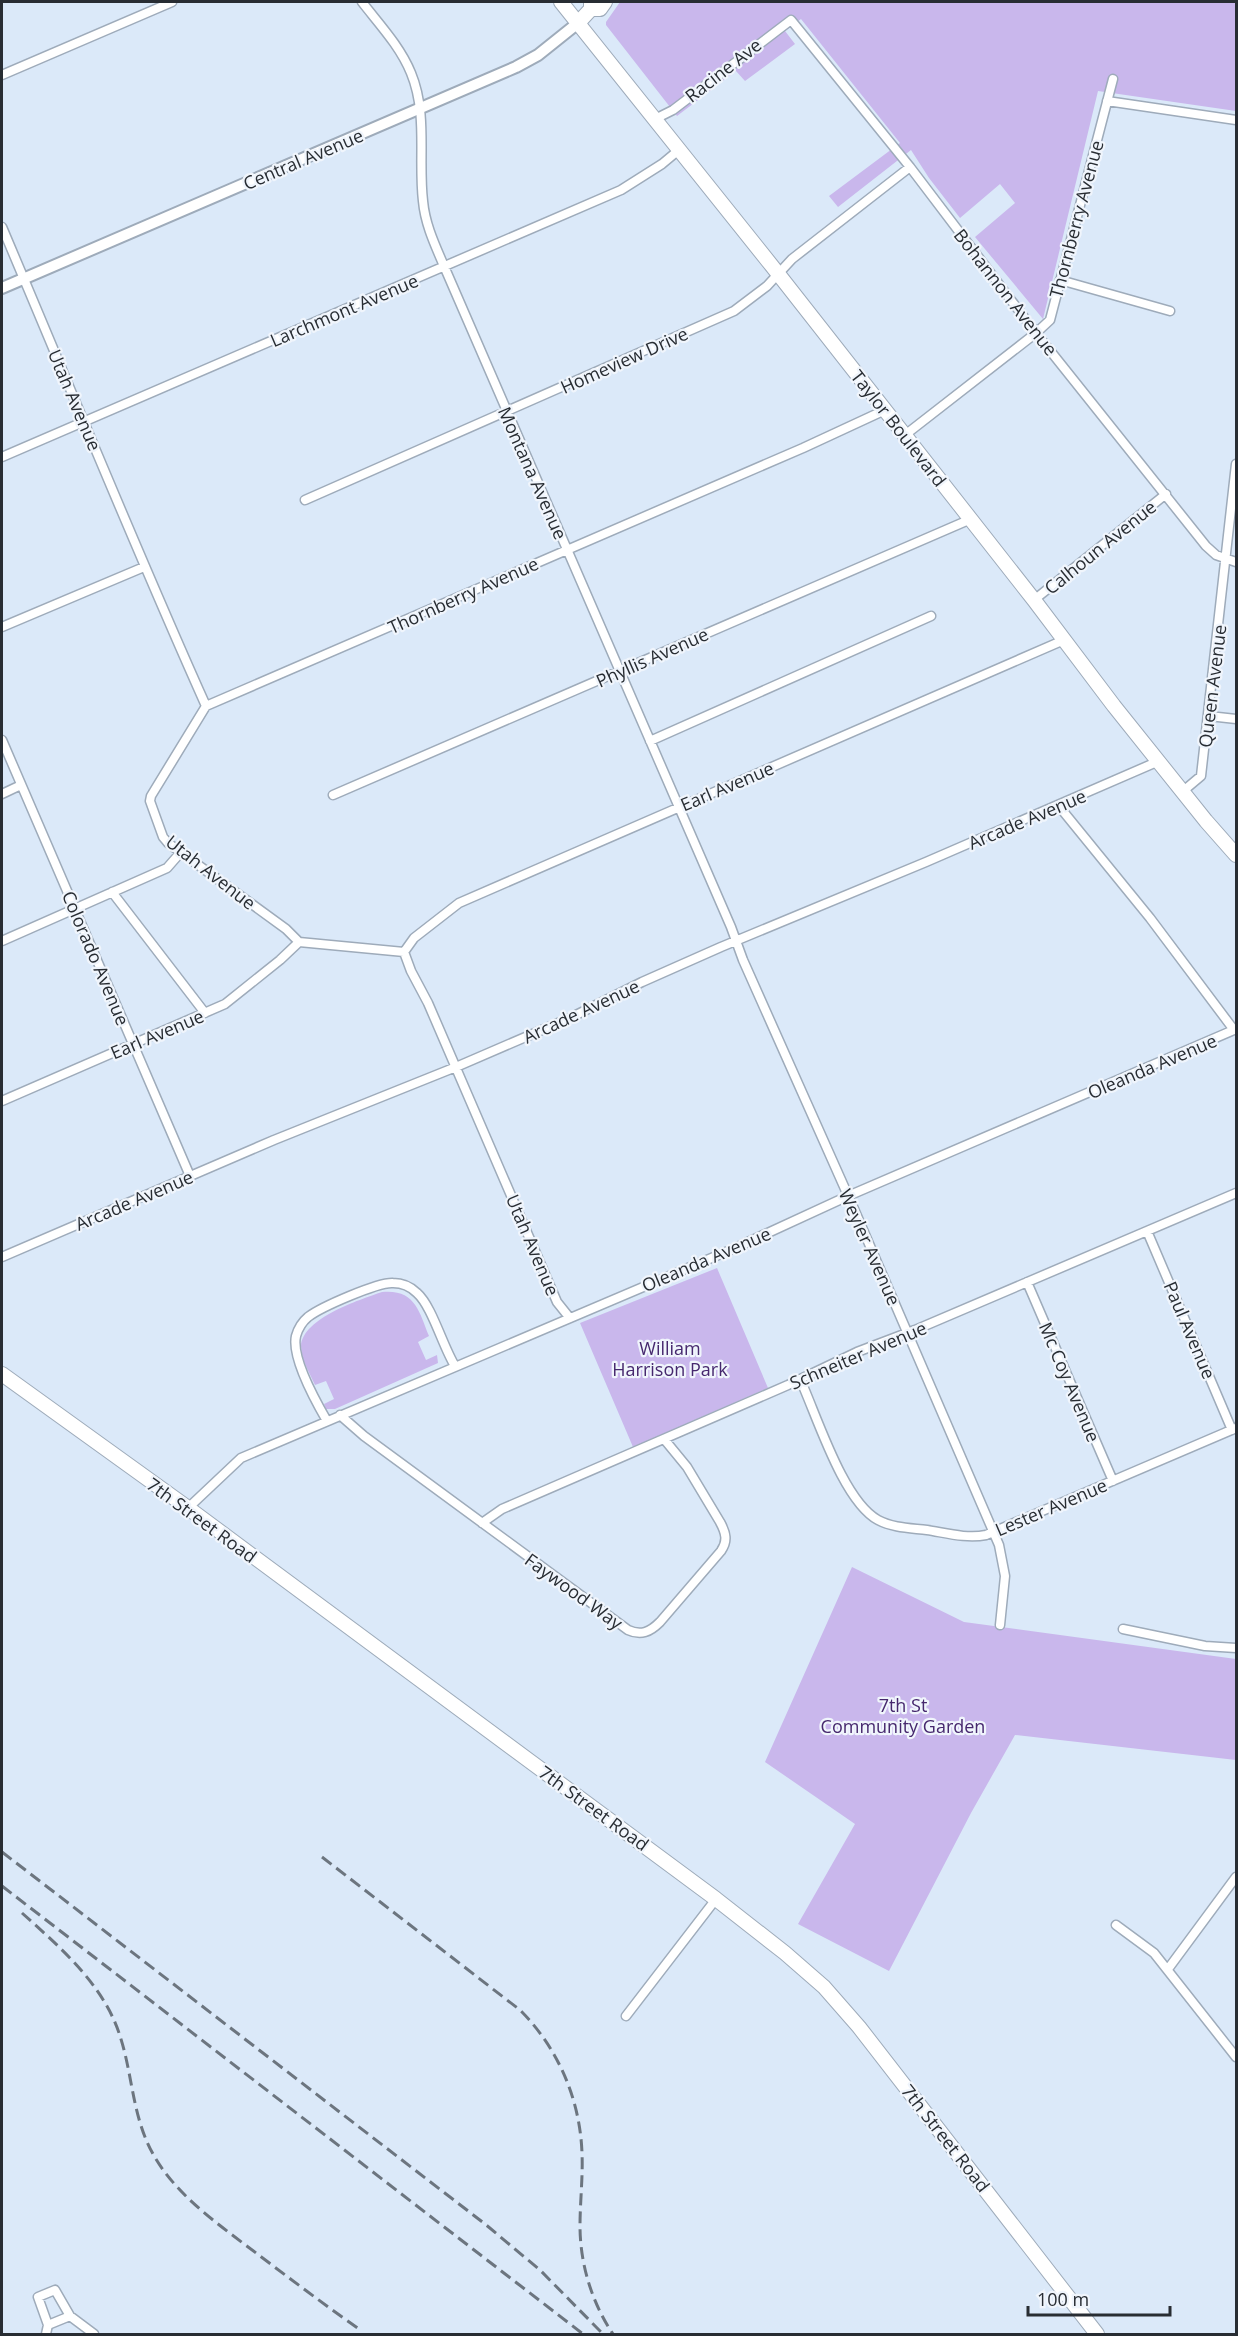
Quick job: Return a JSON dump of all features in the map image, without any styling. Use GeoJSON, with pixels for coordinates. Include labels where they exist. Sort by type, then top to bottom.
{"type":"FeatureCollection","features":[{"type":"Feature","properties":{"kind":"main road","name":"Taylor Boulevard"},"geometry":{"type":"LineString","coordinates":[[561,2],[905,435],[1182,792],[1236,855]]}},
{"type":"Feature","properties":{"kind":"main road","name":"Central Avenue"},"geometry":{"type":"LineString","coordinates":[[578,23],[591,5],[600,9],[605,2]]}},
{"type":"Feature","properties":{"kind":"main road","name":"7th Street Road"},"geometry":{"type":"LineString","coordinates":[[2,1374],[188,1508],[716,1899],[824,1987],[941,2131],[1097,2334]]}},
{"type":"Feature","properties":{"kind":"street"},"geometry":{"type":"LineString","coordinates":[[2,75],[172,2]]}},
{"type":"Feature","properties":{"kind":"street","name":"Montana Avenue"},"geometry":{"type":"LineString","coordinates":[[362,2],[400,52],[411,74],[420,108],[423,202],[428,225],[444,266],[736,942]]}},
{"type":"Feature","properties":{"kind":"street","name":"Racine Ave"},"geometry":{"type":"LineString","coordinates":[[655,118],[673,110],[790,20]]}},
{"type":"Feature","properties":{"kind":"street","name":"Bohannon Avenue"},"geometry":{"type":"LineString","coordinates":[[790,20],[910,167],[1036,333],[1206,546],[1216,555],[1236,561]]}},
{"type":"Feature","properties":{"kind":"street","name":"Central Avenue"},"geometry":{"type":"LineString","coordinates":[[2,288],[516,67],[538,55],[578,23]]}},
{"type":"Feature","properties":{"kind":"street","name":"Thornberry Avenue"},"geometry":{"type":"LineString","coordinates":[[905,435],[1050,320],[1113,79]]}},
{"type":"Feature","properties":{"kind":"street"},"geometry":{"type":"LineString","coordinates":[[1107,101],[1236,120]]}},
{"type":"Feature","properties":{"kind":"street","name":"Larchmont Avenue"},"geometry":{"type":"LineString","coordinates":[[2,457],[621,190],[662,164],[680,149]]}},
{"type":"Feature","properties":{"kind":"street","name":"Homeview Drive"},"geometry":{"type":"LineString","coordinates":[[305,500],[734,311],[751,300],[809,245],[910,167]]}},
{"type":"Feature","properties":{"kind":"street","name":"Utah Avenue"},"geometry":{"type":"LineString","coordinates":[[2,227],[144,567],[206,706],[150,801],[163,837],[286,929],[298,942]]}},
{"type":"Feature","properties":{"kind":"street"},"geometry":{"type":"LineString","coordinates":[[1060,280],[1170,311]]}},
{"type":"Feature","properties":{"kind":"street","name":"Thornberry Avenue"},"geometry":{"type":"LineString","coordinates":[[206,706],[803,448],[885,410]]}},
{"type":"Feature","properties":{"kind":"street","name":"Queen Avenue"},"geometry":{"type":"LineString","coordinates":[[1182,792],[1201,776],[1236,464]]}},
{"type":"Feature","properties":{"kind":"street","name":"Calhoun Avenue"},"geometry":{"type":"LineString","coordinates":[[1034,600],[1166,494]]}},
{"type":"Feature","properties":{"kind":"street","name":"Phyllis Avenue"},"geometry":{"type":"LineString","coordinates":[[333,795],[971,519]]}},
{"type":"Feature","properties":{"kind":"street"},"geometry":{"type":"LineString","coordinates":[[2,627],[144,567]]}},
{"type":"Feature","properties":{"kind":"street"},"geometry":{"type":"LineString","coordinates":[[650,741],[931,616]]}},
{"type":"Feature","properties":{"kind":"street","name":"Earl Avenue"},"geometry":{"type":"LineString","coordinates":[[405,952],[414,938],[459,903],[1064,640]]}},
{"type":"Feature","properties":{"kind":"street"},"geometry":{"type":"LineString","coordinates":[[1209,716],[1236,719]]}},
{"type":"Feature","properties":{"kind":"street","name":"Colorado Avenue"},"geometry":{"type":"LineString","coordinates":[[2,740],[190,1176]]}},
{"type":"Feature","properties":{"kind":"street","name":"Arcade Avenue"},"geometry":{"type":"LineString","coordinates":[[2,1257],[347,1110],[456,1067],[736,942],[1158,761]]}},
{"type":"Feature","properties":{"kind":"street"},"geometry":{"type":"LineString","coordinates":[[2,794],[21,785]]}},
{"type":"Feature","properties":{"kind":"street"},"geometry":{"type":"LineString","coordinates":[[1058,805],[1150,918],[1235,1029]]}},
{"type":"Feature","properties":{"kind":"street"},"geometry":{"type":"LineString","coordinates":[[2,941],[167,868],[181,852]]}},
{"type":"Feature","properties":{"kind":"street"},"geometry":{"type":"LineString","coordinates":[[112,892],[205,1013]]}},
{"type":"Feature","properties":{"kind":"street"},"geometry":{"type":"LineString","coordinates":[[298,942],[405,952]]}},
{"type":"Feature","properties":{"kind":"street","name":"Earl Avenue"},"geometry":{"type":"LineString","coordinates":[[2,1101],[225,1004],[280,960],[298,942]]}},
{"type":"Feature","properties":{"kind":"street","name":"Weyler Avenue"},"geometry":{"type":"LineString","coordinates":[[736,942],[994,1533],[1002,1557],[1005,1576],[1000,1625]]}},
{"type":"Feature","properties":{"kind":"street","name":"Utah Avenue"},"geometry":{"type":"LineString","coordinates":[[405,952],[411,971],[456,1067],[557,1302],[569,1317]]}},
{"type":"Feature","properties":{"kind":"street","name":"Oleanda Avenue"},"geometry":{"type":"LineString","coordinates":[[188,1508],[241,1458],[735,1248],[848,1196],[1235,1029]]}},
{"type":"Feature","properties":{"kind":"street","name":"Schneiter Avenue"},"geometry":{"type":"LineString","coordinates":[[482,1523],[502,1509],[849,1355],[1236,1193]]}},
{"type":"Feature","properties":{"kind":"street","name":"Paul Avenue"},"geometry":{"type":"LineString","coordinates":[[1147,1231],[1234,1429]]}},
{"type":"Feature","properties":{"kind":"street","name":"Mc Coy Avenue"},"geometry":{"type":"LineString","coordinates":[[1027,1282],[1113,1481]]}},
{"type":"Feature","properties":{"kind":"street"},"geometry":{"type":"LineString","coordinates":[[327,1421],[317,1405],[296,1354],[296,1335],[301,1325],[311,1315],[378,1285],[401,1284],[421,1297],[446,1352],[456,1366]]}},
{"type":"Feature","properties":{"kind":"street","name":"Lester Avenue"},"geometry":{"type":"LineString","coordinates":[[800,1378],[846,1484],[859,1505],[873,1517],[895,1526],[950,1534],[981,1536],[994,1533],[1234,1429]]}},
{"type":"Feature","properties":{"kind":"street","name":"Faywood Way"},"geometry":{"type":"LineString","coordinates":[[340,1415],[364,1436],[634,1633],[654,1629],[721,1551],[726,1541],[720,1522],[692,1476],[664,1439]]}},
{"type":"Feature","properties":{"kind":"street"},"geometry":{"type":"LineString","coordinates":[[1123,1629],[1205,1646],[1236,1648]]}},
{"type":"Feature","properties":{"kind":"street"},"geometry":{"type":"LineString","coordinates":[[1168,1969],[1236,1877]]}},
{"type":"Feature","properties":{"kind":"street"},"geometry":{"type":"LineString","coordinates":[[626,2016],[716,1899]]}},
{"type":"Feature","properties":{"kind":"street"},"geometry":{"type":"LineString","coordinates":[[1116,1925],[1154,1953],[1236,2057]]}},
{"type":"Feature","properties":{"kind":"street"},"geometry":{"type":"LineString","coordinates":[[70,2316],[47,2330],[38,2297],[55,2290],[70,2316],[94,2334]]}},
{"type":"Feature","properties":{"kind":"green space"},"geometry":{"type":"Polygon","coordinates":[[[620,2],[1236,2],[1236,111],[1098,91],[1043,319],[975,237],[1015,203],[1000,184],[960,218],[911,150],[838,207],[829,196],[900,143],[801,19],[785,31],[795,44],[745,81],[736,71],[677,116],[606,25],[620,2]]]}},
{"type":"Feature","properties":{"kind":"green space","name":"William Harrison Park"},"geometry":{"type":"Polygon","coordinates":[[[717,1268],[768,1388],[633,1447],[580,1323],[717,1268]]]}},
{"type":"Feature","properties":{"kind":"green space"},"geometry":{"type":"Polygon","coordinates":[[[382,1292],[402,1294],[414,1304],[429,1336],[418,1342],[426,1360],[437,1355],[438,1363],[335,1409],[326,1409],[324,1404],[334,1399],[326,1381],[315,1385],[308,1371],[301,1351],[304,1336],[321,1319],[382,1292]]]}},
{"type":"Feature","properties":{"kind":"green space","name":"7th St Community Garden"},"geometry":{"type":"Polygon","coordinates":[[[852,1567],[964,1622],[1236,1659],[1236,1760],[1015,1735],[971,1813],[889,1971],[798,1924],[855,1824],[765,1762],[852,1567]]]}},
{"type":"Feature","properties":{"kind":"railway"},"geometry":{"type":"LineString","coordinates":[[2,1852],[485,2224],[540,2270],[603,2334]]}},
{"type":"Feature","properties":{"kind":"railway"},"geometry":{"type":"LineString","coordinates":[[322,1857],[520,2010],[556,2058],[572,2094],[580,2133],[582,2255],[593,2296],[613,2334]]}},
{"type":"Feature","properties":{"kind":"railway"},"geometry":{"type":"LineString","coordinates":[[2,1886],[583,2334]]}},
{"type":"Feature","properties":{"kind":"railway"},"geometry":{"type":"LineString","coordinates":[[22,1913],[80,1968],[103,2000],[120,2036],[146,2140],[174,2184],[215,2222],[359,2329]]}}]}
